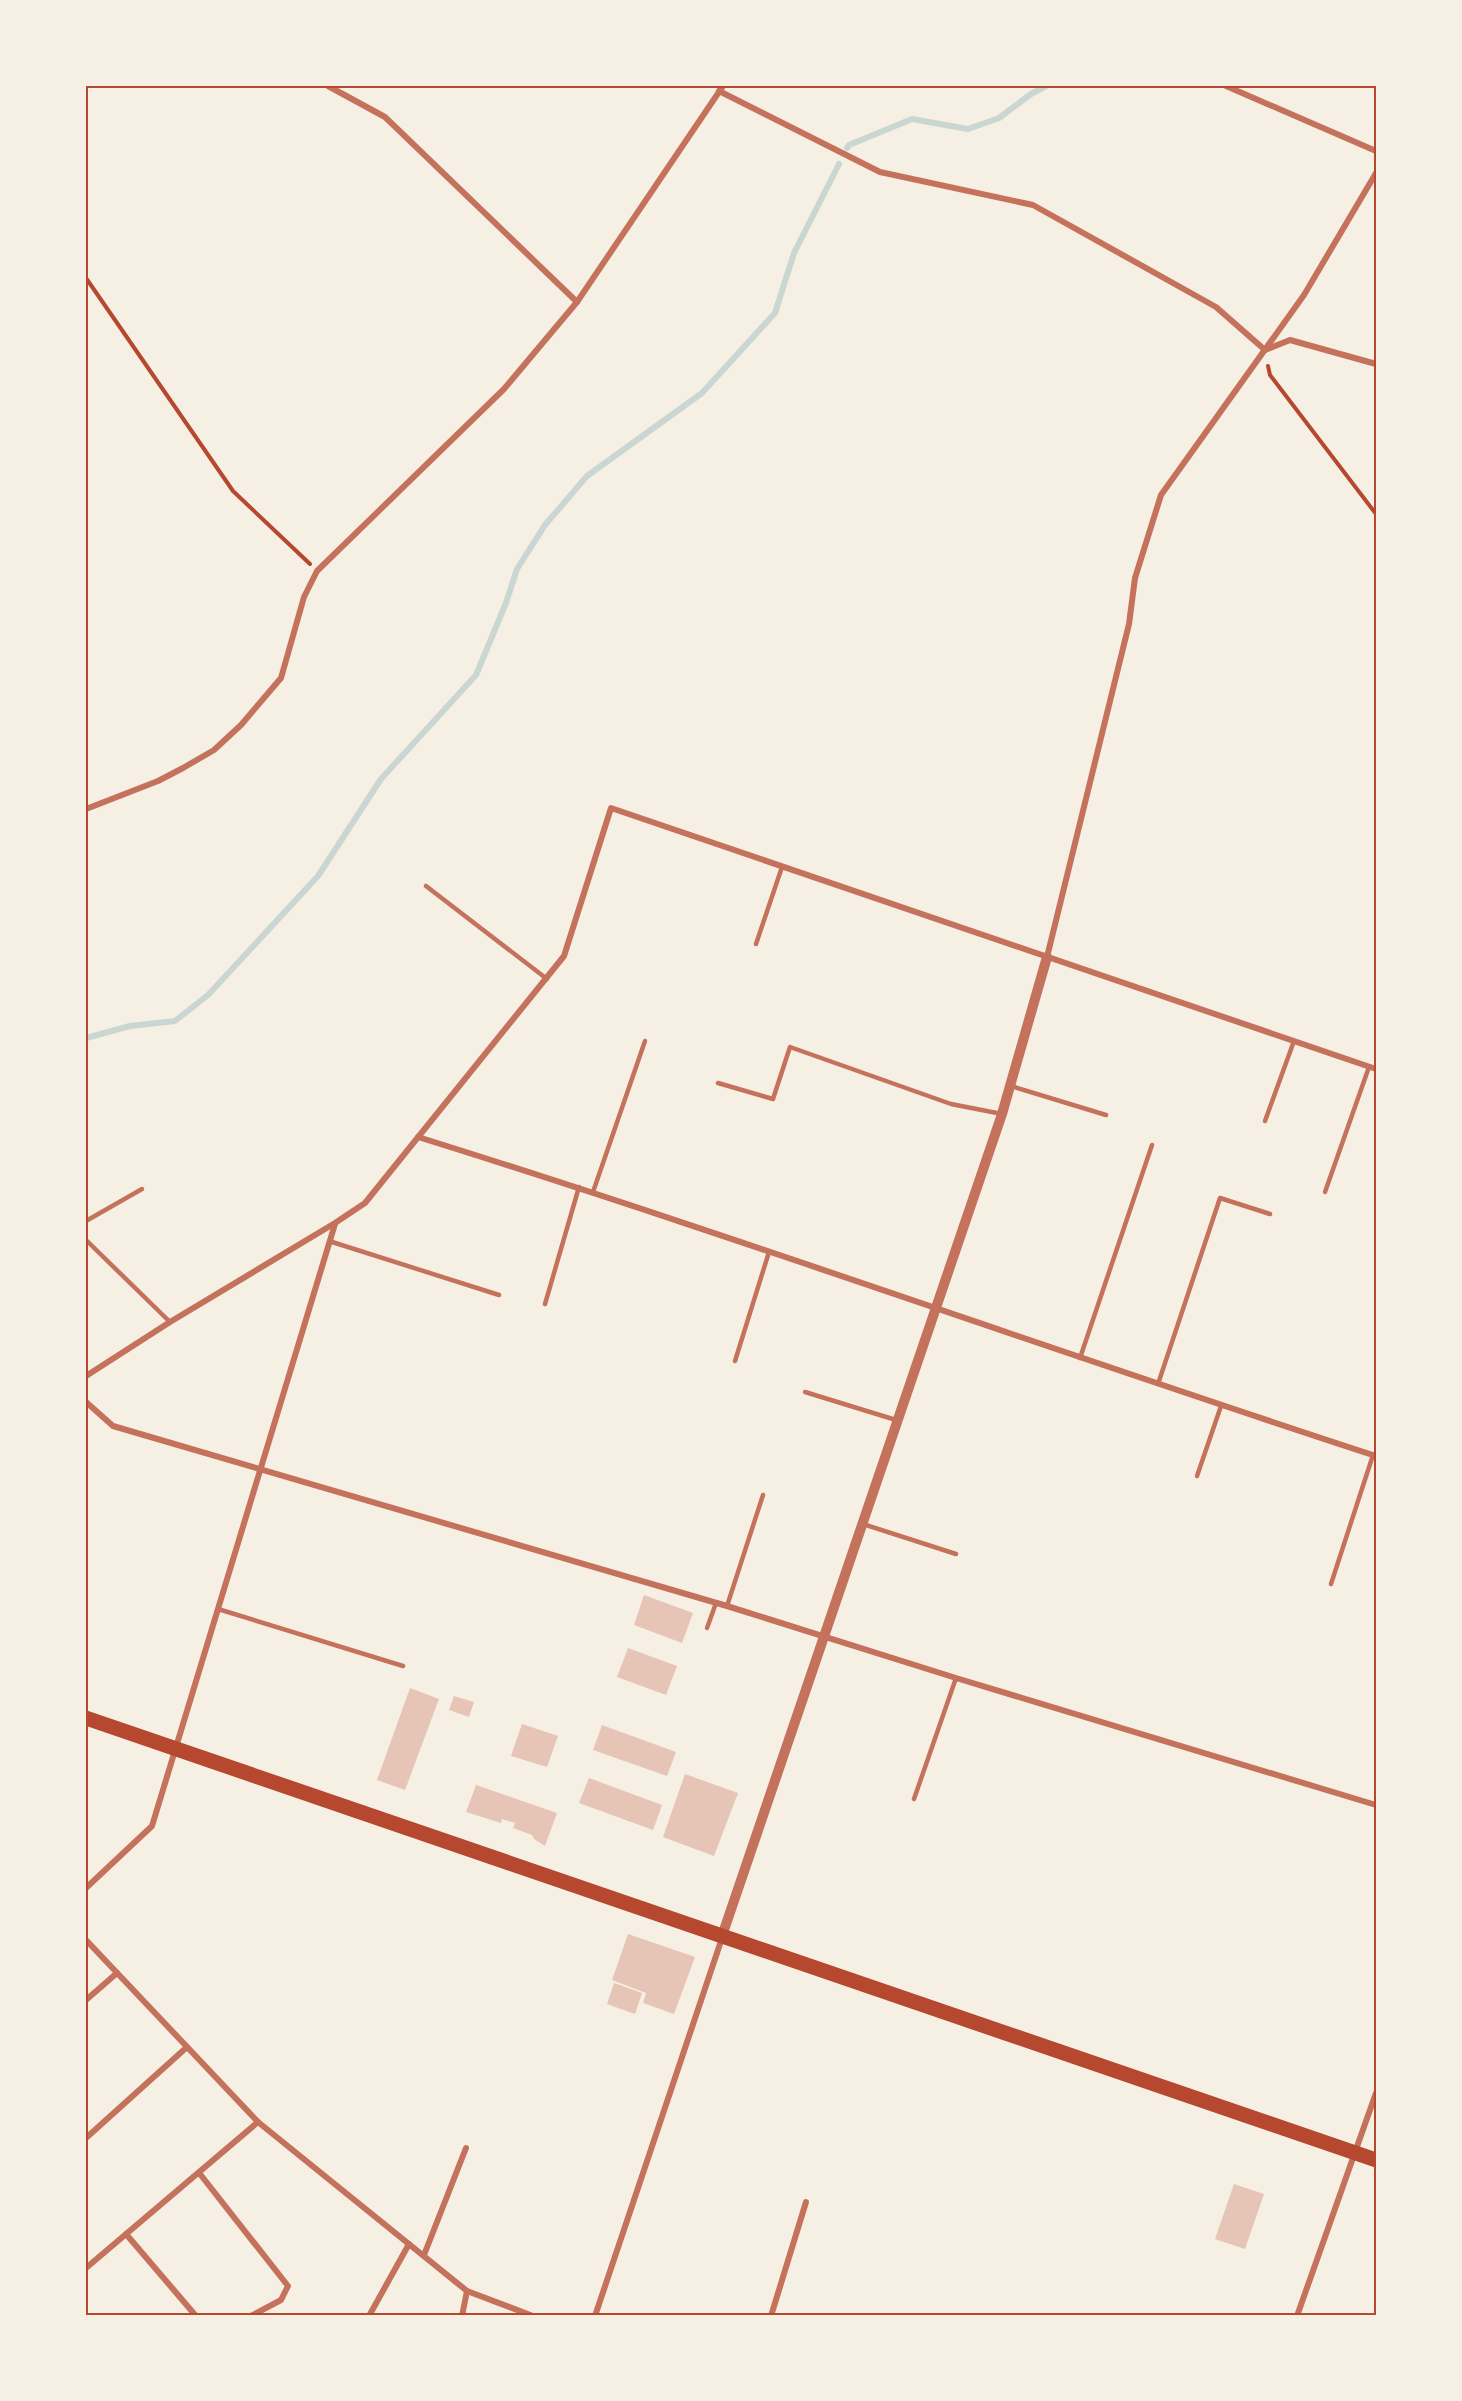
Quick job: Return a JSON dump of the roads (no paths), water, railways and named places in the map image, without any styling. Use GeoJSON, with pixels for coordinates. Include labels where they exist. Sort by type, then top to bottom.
{"type":"FeatureCollection","features":[{"type":"Feature","properties":{"kind":"highway"},"geometry":{"type":"LineString","coordinates":[[86,1718],[1377,2160]]}},
{"type":"Feature","properties":{"kind":"street"},"geometry":{"type":"LineString","coordinates":[[328,86],[385,117],[577,302]]}},
{"type":"Feature","properties":{"kind":"street"},"geometry":{"type":"LineString","coordinates":[[1226,86],[1377,151]]}},
{"type":"Feature","properties":{"kind":"street"},"geometry":{"type":"LineString","coordinates":[[86,809],[158,782],[214,750],[241,725],[281,678],[304,597],[316,571],[504,389],[577,302],[721,88],[880,172],[1033,205],[1216,307],[1265,350]]}},
{"type":"Feature","properties":{"kind":"street"},"geometry":{"type":"LineString","coordinates":[[595,2316],[1002,1114],[1047,957],[1129,624],[1135,578],[1161,495],[1304,295],[1377,173]]}},
{"type":"Feature","properties":{"kind":"street"},"geometry":{"type":"LineString","coordinates":[[1265,350],[1290,340],[1377,364]]}},
{"type":"Feature","properties":{"kind":"street"},"geometry":{"type":"LineString","coordinates":[[86,1376],[365,1203],[564,956],[612,808],[1373,1068]]}},
{"type":"Feature","properties":{"kind":"street"},"geometry":{"type":"LineString","coordinates":[[418,1137],[579,1187],[1158,1385],[1375,1456]]}},
{"type":"Feature","properties":{"kind":"street"},"geometry":{"type":"LineString","coordinates":[[86,1888],[152,1826],[335,1223]]}},
{"type":"Feature","properties":{"kind":"street"},"geometry":{"type":"LineString","coordinates":[[86,1402],[113,1426],[727,1606],[956,1678],[1377,1804]]}},
{"type":"Feature","properties":{"kind":"street"},"geometry":{"type":"LineString","coordinates":[[86,1940],[258,2122],[467,2291],[533,2316]]}},
{"type":"Feature","properties":{"kind":"street"},"geometry":{"type":"LineString","coordinates":[[86,2000],[117,1973]]}},
{"type":"Feature","properties":{"kind":"street"},"geometry":{"type":"LineString","coordinates":[[86,2138],[188,2047]]}},
{"type":"Feature","properties":{"kind":"street"},"geometry":{"type":"LineString","coordinates":[[1297,2316],[1377,2093]]}},
{"type":"Feature","properties":{"kind":"street"},"geometry":{"type":"LineString","coordinates":[[86,2268],[200,2174],[258,2122]]}},
{"type":"Feature","properties":{"kind":"street"},"geometry":{"type":"LineString","coordinates":[[424,2255],[466,2148]]}},
{"type":"Feature","properties":{"kind":"street"},"geometry":{"type":"LineString","coordinates":[[200,2174],[288,2286],[280,2300],[251,2316]]}},
{"type":"Feature","properties":{"kind":"street"},"geometry":{"type":"LineString","coordinates":[[771,2316],[806,2202]]}},
{"type":"Feature","properties":{"kind":"street"},"geometry":{"type":"LineString","coordinates":[[126,2234],[196,2316]]}},
{"type":"Feature","properties":{"kind":"street"},"geometry":{"type":"LineString","coordinates":[[369,2316],[409,2244]]}},
{"type":"Feature","properties":{"kind":"street"},"geometry":{"type":"LineString","coordinates":[[462,2316],[467,2291]]}},
{"type":"Feature","properties":{"kind":"lane"},"geometry":{"type":"LineString","coordinates":[[756,944],[782,867]]}},
{"type":"Feature","properties":{"kind":"lane"},"geometry":{"type":"LineString","coordinates":[[426,886],[547,979]]}},
{"type":"Feature","properties":{"kind":"lane"},"geometry":{"type":"LineString","coordinates":[[594,1192],[645,1041]]}},
{"type":"Feature","properties":{"kind":"lane"},"geometry":{"type":"LineString","coordinates":[[1265,1121],[1294,1041]]}},
{"type":"Feature","properties":{"kind":"lane"},"geometry":{"type":"LineString","coordinates":[[718,1083],[772,1099],[790,1047],[951,1104],[1002,1114]]}},
{"type":"Feature","properties":{"kind":"lane"},"geometry":{"type":"LineString","coordinates":[[1325,1192],[1373,1068]]}},
{"type":"Feature","properties":{"kind":"lane"},"geometry":{"type":"LineString","coordinates":[[1010,1086],[1106,1115]]}},
{"type":"Feature","properties":{"kind":"lane"},"geometry":{"type":"LineString","coordinates":[[1080,1358],[1152,1145]]}},
{"type":"Feature","properties":{"kind":"lane"},"geometry":{"type":"LineString","coordinates":[[544,1304],[579,1187]]}},
{"type":"Feature","properties":{"kind":"lane"},"geometry":{"type":"LineString","coordinates":[[86,1221],[142,1189]]}},
{"type":"Feature","properties":{"kind":"lane"},"geometry":{"type":"LineString","coordinates":[[1158,1385],[1220,1198],[1270,1214]]}},
{"type":"Feature","properties":{"kind":"lane"},"geometry":{"type":"LineString","coordinates":[[86,1240],[170,1322]]}},
{"type":"Feature","properties":{"kind":"lane"},"geometry":{"type":"LineString","coordinates":[[329,1241],[499,1294]]}},
{"type":"Feature","properties":{"kind":"lane"},"geometry":{"type":"LineString","coordinates":[[735,1360],[769,1252]]}},
{"type":"Feature","properties":{"kind":"lane"},"geometry":{"type":"LineString","coordinates":[[805,1392],[899,1420]]}},
{"type":"Feature","properties":{"kind":"lane"},"geometry":{"type":"LineString","coordinates":[[1197,1476],[1221,1406]]}},
{"type":"Feature","properties":{"kind":"lane"},"geometry":{"type":"LineString","coordinates":[[1331,1584],[1375,1456]]}},
{"type":"Feature","properties":{"kind":"lane"},"geometry":{"type":"LineString","coordinates":[[727,1606],[763,1495]]}},
{"type":"Feature","properties":{"kind":"lane"},"geometry":{"type":"LineString","coordinates":[[863,1524],[956,1554]]}},
{"type":"Feature","properties":{"kind":"lane"},"geometry":{"type":"LineString","coordinates":[[708,1628],[716,1603]]}},
{"type":"Feature","properties":{"kind":"lane"},"geometry":{"type":"LineString","coordinates":[[218,1610],[403,1666]]}},
{"type":"Feature","properties":{"kind":"lane"},"geometry":{"type":"LineString","coordinates":[[914,1799],[956,1678]]}},
{"type":"Feature","properties":{"kind":"waterway"},"geometry":{"type":"LineString","coordinates":[[847,148],[849,145],[912,119],[968,129],[999,118],[1031,94],[1046,86]]}},
{"type":"Feature","properties":{"kind":"waterway"},"geometry":{"type":"LineString","coordinates":[[86,1038],[130,1026],[175,1021],[208,995],[318,876],[381,779],[476,675],[506,603],[517,569],[545,525],[587,476],[702,393],[775,313],[794,253],[839,164]]}}]}
